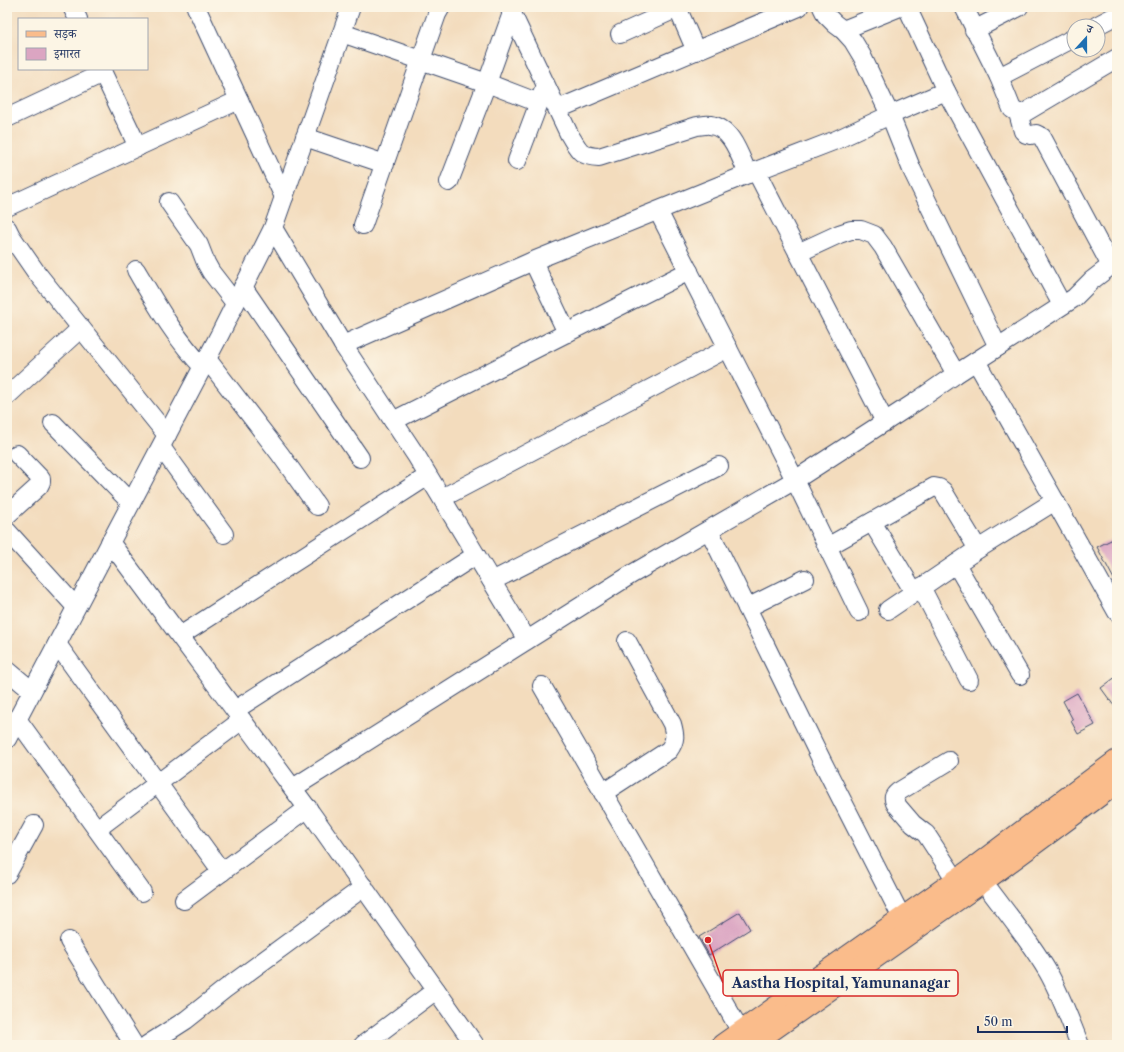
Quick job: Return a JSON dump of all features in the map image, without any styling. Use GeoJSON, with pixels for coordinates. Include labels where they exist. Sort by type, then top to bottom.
{"type":"FeatureCollection","features":[{"type":"Feature","properties":{"kind":"main road"},"geometry":{"type":"LineString","coordinates":[[746,1041],[902,918],[956,880],[979,874],[1117,760]]}},
{"type":"Feature","properties":{"kind":"main road"},"geometry":{"type":"LineString","coordinates":[[723,1045],[746,1041],[979,874],[1117,782]]}},
{"type":"Feature","properties":{"kind":"street"},"geometry":{"type":"LineString","coordinates":[[72,7],[78,18]]}},
{"type":"Feature","properties":{"kind":"street"},"geometry":{"type":"LineString","coordinates":[[196,7],[284,197]]}},
{"type":"Feature","properties":{"kind":"street"},"geometry":{"type":"LineString","coordinates":[[7,739],[205,363],[273,228],[351,7]]}},
{"type":"Feature","properties":{"kind":"street"},"geometry":{"type":"LineString","coordinates":[[363,225],[437,14],[441,7]]}},
{"type":"Feature","properties":{"kind":"street"},"geometry":{"type":"LineString","coordinates":[[620,34],[678,7],[696,51]]}},
{"type":"Feature","properties":{"kind":"street"},"geometry":{"type":"LineString","coordinates":[[558,109],[799,7]]}},
{"type":"Feature","properties":{"kind":"street"},"geometry":{"type":"LineString","coordinates":[[822,7],[826,15],[853,41],[862,56],[890,115],[912,170],[998,346]]}},
{"type":"Feature","properties":{"kind":"street"},"geometry":{"type":"LineString","coordinates":[[843,30],[900,7]]}},
{"type":"Feature","properties":{"kind":"street"},"geometry":{"type":"LineString","coordinates":[[907,7],[946,91],[1062,305]]}},
{"type":"Feature","properties":{"kind":"street"},"geometry":{"type":"LineString","coordinates":[[964,7],[974,30],[999,78],[1012,109],[1018,113],[1024,113],[1117,58]]}},
{"type":"Feature","properties":{"kind":"street"},"geometry":{"type":"LineString","coordinates":[[974,30],[1019,7]]}},
{"type":"Feature","properties":{"kind":"street"},"geometry":{"type":"LineString","coordinates":[[449,182],[487,83],[511,10]]}},
{"type":"Feature","properties":{"kind":"street"},"geometry":{"type":"LineString","coordinates":[[511,10],[569,134],[579,151],[588,157],[599,157],[697,126],[710,125],[722,128],[731,137],[798,253],[884,422]]}},
{"type":"Feature","properties":{"kind":"street"},"geometry":{"type":"LineString","coordinates":[[1106,21],[1117,15]]}},
{"type":"Feature","properties":{"kind":"street"},"geometry":{"type":"LineString","coordinates":[[342,34],[487,83],[539,103]]}},
{"type":"Feature","properties":{"kind":"street"},"geometry":{"type":"LineString","coordinates":[[999,78],[1066,42]]}},
{"type":"Feature","properties":{"kind":"street"},"geometry":{"type":"LineString","coordinates":[[7,118],[102,71],[138,146]]}},
{"type":"Feature","properties":{"kind":"street"},"geometry":{"type":"LineString","coordinates":[[517,161],[545,83]]}},
{"type":"Feature","properties":{"kind":"street"},"geometry":{"type":"LineString","coordinates":[[343,345],[533,261],[836,140],[946,91]]}},
{"type":"Feature","properties":{"kind":"street"},"geometry":{"type":"LineString","coordinates":[[7,207],[239,100]]}},
{"type":"Feature","properties":{"kind":"street"},"geometry":{"type":"LineString","coordinates":[[293,788],[632,574],[796,480],[998,346],[1074,298],[1091,281],[1114,263],[1042,137],[1036,134],[1026,134],[1023,131],[1018,113]]}},
{"type":"Feature","properties":{"kind":"street"},"geometry":{"type":"LineString","coordinates":[[305,137],[385,164]]}},
{"type":"Feature","properties":{"kind":"street"},"geometry":{"type":"LineString","coordinates":[[169,202],[199,245],[211,272],[235,303]]}},
{"type":"Feature","properties":{"kind":"street"},"geometry":{"type":"LineString","coordinates":[[658,211],[796,480],[859,612]]}},
{"type":"Feature","properties":{"kind":"street"},"geometry":{"type":"LineString","coordinates":[[7,228],[36,272],[81,328],[164,441],[224,534]]}},
{"type":"Feature","properties":{"kind":"street"},"geometry":{"type":"LineString","coordinates":[[273,228],[343,345],[442,498],[527,640]]}},
{"type":"Feature","properties":{"kind":"street"},"geometry":{"type":"LineString","coordinates":[[798,253],[850,230],[861,230],[874,235],[883,246],[956,374]]}},
{"type":"Feature","properties":{"kind":"street"},"geometry":{"type":"LineString","coordinates":[[533,261],[567,333]]}},
{"type":"Feature","properties":{"kind":"street"},"geometry":{"type":"LineString","coordinates":[[136,270],[174,333],[190,354],[205,363],[280,454],[318,506]]}},
{"type":"Feature","properties":{"kind":"street"},"geometry":{"type":"LineString","coordinates":[[393,421],[689,271]]}},
{"type":"Feature","properties":{"kind":"street"},"geometry":{"type":"LineString","coordinates":[[243,286],[360,458]]}},
{"type":"Feature","properties":{"kind":"street"},"geometry":{"type":"LineString","coordinates":[[10,387],[81,328]]}},
{"type":"Feature","properties":{"kind":"street"},"geometry":{"type":"LineString","coordinates":[[442,498],[728,348]]}},
{"type":"Feature","properties":{"kind":"street"},"geometry":{"type":"LineString","coordinates":[[976,361],[1117,612]]}},
{"type":"Feature","properties":{"kind":"street"},"geometry":{"type":"LineString","coordinates":[[53,423],[131,503]]}},
{"type":"Feature","properties":{"kind":"street"},"geometry":{"type":"LineString","coordinates":[[7,515],[39,486],[41,482],[17,454]]}},
{"type":"Feature","properties":{"kind":"street"},"geometry":{"type":"LineString","coordinates":[[492,581],[719,466]]}},
{"type":"Feature","properties":{"kind":"street"},"geometry":{"type":"LineString","coordinates":[[180,636],[428,476]]}},
{"type":"Feature","properties":{"kind":"street"},"geometry":{"type":"LineString","coordinates":[[827,547],[934,487],[943,491],[978,549]]}},
{"type":"Feature","properties":{"kind":"street"},"geometry":{"type":"LineString","coordinates":[[888,610],[978,549],[1055,501]]}},
{"type":"Feature","properties":{"kind":"street"},"geometry":{"type":"LineString","coordinates":[[872,522],[918,590],[969,680]]}},
{"type":"Feature","properties":{"kind":"street"},"geometry":{"type":"LineString","coordinates":[[709,530],[822,761],[902,918]]}},
{"type":"Feature","properties":{"kind":"street"},"geometry":{"type":"LineString","coordinates":[[7,531],[76,608]]}},
{"type":"Feature","properties":{"kind":"street"},"geometry":{"type":"LineString","coordinates":[[110,542],[308,808],[475,1045]]}},
{"type":"Feature","properties":{"kind":"street"},"geometry":{"type":"LineString","coordinates":[[97,829],[158,783],[239,715],[476,555]]}},
{"type":"Feature","properties":{"kind":"street"},"geometry":{"type":"LineString","coordinates":[[956,564],[1020,675]]}},
{"type":"Feature","properties":{"kind":"street"},"geometry":{"type":"LineString","coordinates":[[747,608],[805,579]]}},
{"type":"Feature","properties":{"kind":"street"},"geometry":{"type":"LineString","coordinates":[[603,793],[669,750],[674,743],[675,734],[672,724],[627,641]]}},
{"type":"Feature","properties":{"kind":"street"},"geometry":{"type":"LineString","coordinates":[[57,644],[222,872]]}},
{"type":"Feature","properties":{"kind":"street"},"geometry":{"type":"LineString","coordinates":[[7,670],[32,691]]}},
{"type":"Feature","properties":{"kind":"street"},"geometry":{"type":"LineString","coordinates":[[542,686],[746,1041]]}},
{"type":"Feature","properties":{"kind":"street"},"geometry":{"type":"LineString","coordinates":[[17,719],[142,892]]}},
{"type":"Feature","properties":{"kind":"street"},"geometry":{"type":"LineString","coordinates":[[949,761],[898,792],[894,795],[893,799],[913,824],[926,834],[956,880]]}},
{"type":"Feature","properties":{"kind":"street"},"geometry":{"type":"LineString","coordinates":[[184,900],[308,808]]}},
{"type":"Feature","properties":{"kind":"street"},"geometry":{"type":"LineString","coordinates":[[7,874],[13,849],[34,825]]}},
{"type":"Feature","properties":{"kind":"street"},"geometry":{"type":"LineString","coordinates":[[979,874],[1048,972],[1080,1045]]}},
{"type":"Feature","properties":{"kind":"street"},"geometry":{"type":"LineString","coordinates":[[147,1045],[186,1020],[225,989],[364,887]]}},
{"type":"Feature","properties":{"kind":"street"},"geometry":{"type":"LineString","coordinates":[[69,941],[134,1045]]}},
{"type":"Feature","properties":{"kind":"street"},"geometry":{"type":"LineString","coordinates":[[363,1045],[436,990]]}},
{"type":"Feature","properties":{"kind":"building"},"geometry":{"type":"Polygon","coordinates":[[[1117,537],[1117,585],[1097,547],[1117,537]]]}},
{"type":"Feature","properties":{"kind":"building"},"geometry":{"type":"Polygon","coordinates":[[[1117,676],[1117,710],[1101,688],[1117,676]]]}},
{"type":"Feature","properties":{"kind":"building"},"geometry":{"type":"Polygon","coordinates":[[[1077,693],[1095,725],[1078,734],[1071,721],[1073,720],[1063,701],[1077,693]]]}},
{"type":"Feature","properties":{"kind":"building"},"geometry":{"type":"Polygon","coordinates":[[[740,912],[750,929],[709,955],[699,937],[740,912]]]}},
{"type":"Feature","properties":{"kind":"place","name":"Aastha Hospital, Yamunanagar"},"geometry":{"type":"Point","coordinates":[708,940]}}]}
